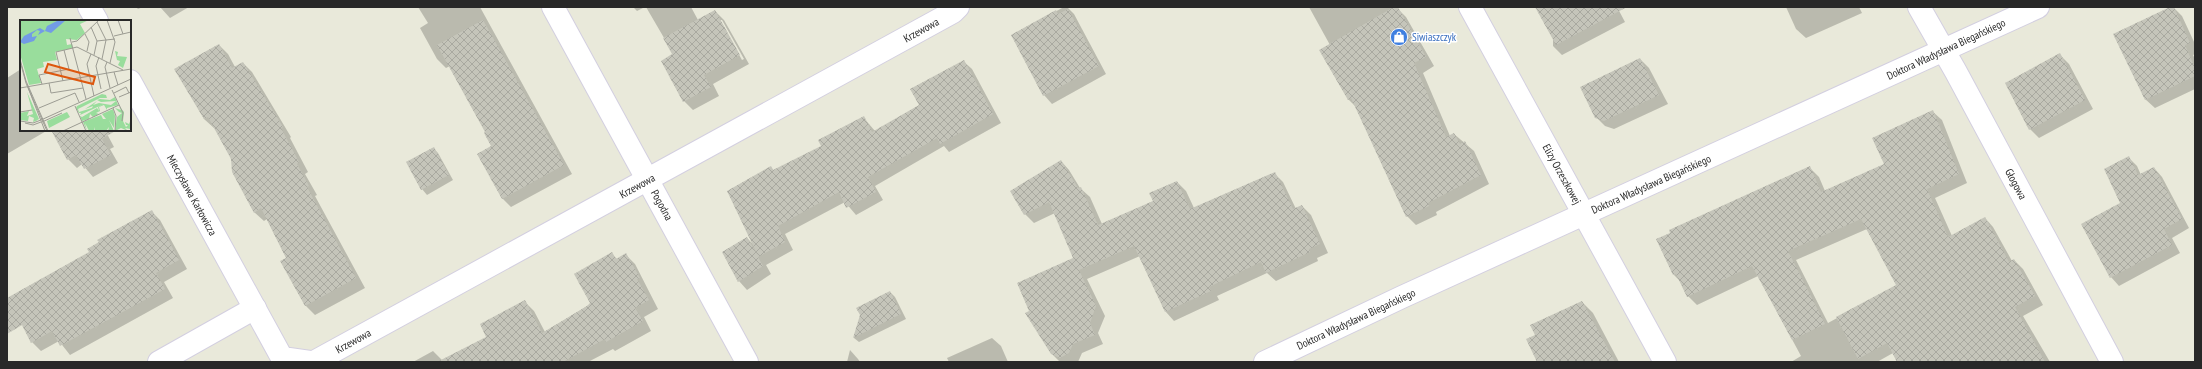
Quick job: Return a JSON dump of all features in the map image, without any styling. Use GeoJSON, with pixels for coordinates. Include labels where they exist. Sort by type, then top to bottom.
{"type":"FeatureCollection","features":[{"type":"Feature","properties":{"kind":"street"},"geometry":{"type":"LineString","coordinates":[[89,7],[96,20]]}},
{"type":"Feature","properties":{"kind":"street","name":"Pogodna"},"geometry":{"type":"LineString","coordinates":[[553,7],[747,362]]}},
{"type":"Feature","properties":{"kind":"street","name":"Krzewowa"},"geometry":{"type":"LineString","coordinates":[[314,362],[953,12],[958,7]]}},
{"type":"Feature","properties":{"kind":"street","name":"Elizy Orzeszkowej"},"geometry":{"type":"LineString","coordinates":[[1470,7],[1665,362]]}},
{"type":"Feature","properties":{"kind":"street","name":"Głogowa"},"geometry":{"type":"LineString","coordinates":[[1919,7],[1942,51],[1960,78],[2112,362]]}},
{"type":"Feature","properties":{"kind":"street","name":"Doktora Władysława Biegańskiego"},"geometry":{"type":"LineString","coordinates":[[1265,362],[1584,214],[2038,7]]}},
{"type":"Feature","properties":{"kind":"street","name":"Mieczysława Karłowicza"},"geometry":{"type":"LineString","coordinates":[[131,83],[255,308]]}},
{"type":"Feature","properties":{"kind":"street"},"geometry":{"type":"LineString","coordinates":[[159,362],[255,308],[282,358],[310,362]]}},
{"type":"Feature","properties":{"kind":"building"},"geometry":{"type":"Polygon","coordinates":[[[1394,7],[1398,7],[1426,57],[1414,63],[1446,137],[1454,133],[1460,144],[1465,141],[1481,175],[1428,203],[1429,206],[1406,217],[1351,98],[1348,100],[1319,50],[1394,7]]]}},
{"type":"Feature","properties":{"kind":"building"},"geometry":{"type":"Polygon","coordinates":[[[1535,7],[1627,7],[1556,45],[1535,7]]]}},
{"type":"Feature","properties":{"kind":"building"},"geometry":{"type":"Polygon","coordinates":[[[2170,7],[2174,7],[2190,43],[2185,45],[2195,68],[2195,76],[2145,100],[2113,34],[2170,7]]]}},
{"type":"Feature","properties":{"kind":"building"},"geometry":{"type":"Polygon","coordinates":[[[1068,9],[1099,66],[1043,96],[1011,35],[1056,10],[1058,14],[1068,9]]]}},
{"type":"Feature","properties":{"kind":"building"},"geometry":{"type":"Polygon","coordinates":[[[715,10],[740,55],[704,75],[711,87],[683,102],[661,61],[672,54],[663,38],[715,10]]]}},
{"type":"Feature","properties":{"kind":"building"},"geometry":{"type":"Polygon","coordinates":[[[483,20],[564,165],[502,199],[477,154],[491,146],[484,133],[485,132],[437,45],[483,20]]]}},
{"type":"Feature","properties":{"kind":"building"},"geometry":{"type":"Polygon","coordinates":[[[219,44],[232,68],[243,62],[283,127],[281,128],[299,162],[297,164],[309,186],[307,187],[356,278],[305,306],[280,261],[286,258],[261,208],[254,213],[232,172],[231,159],[208,117],[204,119],[174,69],[219,44]]]}},
{"type":"Feature","properties":{"kind":"building"},"geometry":{"type":"Polygon","coordinates":[[[2060,53],[2085,100],[2029,130],[2005,83],[2060,53]]]}},
{"type":"Feature","properties":{"kind":"building"},"geometry":{"type":"Polygon","coordinates":[[[1640,58],[1659,95],[1604,121],[1595,118],[1580,87],[1640,58]]]}},
{"type":"Feature","properties":{"kind":"building"},"geometry":{"type":"Polygon","coordinates":[[[964,60],[993,114],[940,144],[937,138],[868,177],[876,192],[846,208],[839,192],[778,226],[785,242],[758,257],[763,266],[738,282],[722,252],[747,237],[758,256],[727,191],[771,166],[773,170],[821,146],[818,140],[864,116],[872,132],[919,105],[910,89],[964,60]]]}},
{"type":"Feature","properties":{"kind":"building"},"geometry":{"type":"Polygon","coordinates":[[[1933,110],[1959,174],[1927,189],[1948,237],[1985,217],[2009,262],[2014,259],[2035,296],[2015,307],[2045,362],[1897,362],[1887,343],[1858,359],[1836,317],[1896,285],[1861,219],[1788,251],[1825,324],[1792,340],[1752,266],[1687,297],[1676,274],[1673,275],[1656,239],[1670,233],[1669,230],[1810,166],[1821,192],[1884,164],[1872,138],[1933,110]]]}},
{"type":"Feature","properties":{"kind":"building"},"geometry":{"type":"Polygon","coordinates":[[[52,131],[115,131],[102,139],[111,155],[84,169],[76,155],[67,160],[52,131]]]}},
{"type":"Feature","properties":{"kind":"building"},"geometry":{"type":"Polygon","coordinates":[[[434,147],[449,175],[421,190],[406,162],[434,147]]]}},
{"type":"Feature","properties":{"kind":"building"},"geometry":{"type":"Polygon","coordinates":[[[2129,156],[2138,175],[2154,167],[2182,219],[2164,229],[2172,245],[2110,278],[2081,224],[2120,203],[2104,169],[2129,156]]]}},
{"type":"Feature","properties":{"kind":"building"},"geometry":{"type":"Polygon","coordinates":[[[1061,160],[1078,188],[1081,187],[1098,225],[1153,201],[1149,193],[1177,181],[1190,209],[1275,172],[1293,209],[1302,205],[1320,244],[1309,249],[1310,252],[1266,273],[1261,262],[1209,287],[1211,291],[1165,312],[1134,246],[1079,270],[1096,306],[1090,323],[1095,335],[1073,344],[1069,353],[1060,358],[1051,354],[1025,313],[1029,311],[1017,283],[1073,258],[1049,202],[1024,215],[1010,191],[1061,160]]]}},
{"type":"Feature","properties":{"kind":"building"},"geometry":{"type":"Polygon","coordinates":[[[152,210],[179,260],[156,273],[165,289],[60,346],[52,331],[31,343],[22,325],[7,334],[7,298],[89,252],[87,249],[99,242],[97,240],[152,210]]]}},
{"type":"Feature","properties":{"kind":"building"},"geometry":{"type":"Polygon","coordinates":[[[612,252],[616,259],[626,253],[640,278],[637,279],[649,300],[635,308],[643,321],[606,342],[605,339],[563,362],[437,362],[486,337],[480,324],[525,300],[542,333],[587,306],[590,303],[574,274],[612,252]]]}},
{"type":"Feature","properties":{"kind":"building"},"geometry":{"type":"Polygon","coordinates":[[[890,291],[901,314],[853,338],[860,315],[856,308],[890,291]]]}},
{"type":"Feature","properties":{"kind":"building"},"geometry":{"type":"Polygon","coordinates":[[[1582,301],[1615,362],[1537,362],[1526,339],[1535,335],[1530,325],[1582,301]]]}},
{"type":"Feature","properties":{"kind":"place","name":"Siwiaszczyk"},"geometry":{"type":"Point","coordinates":[1399,37]}}]}
